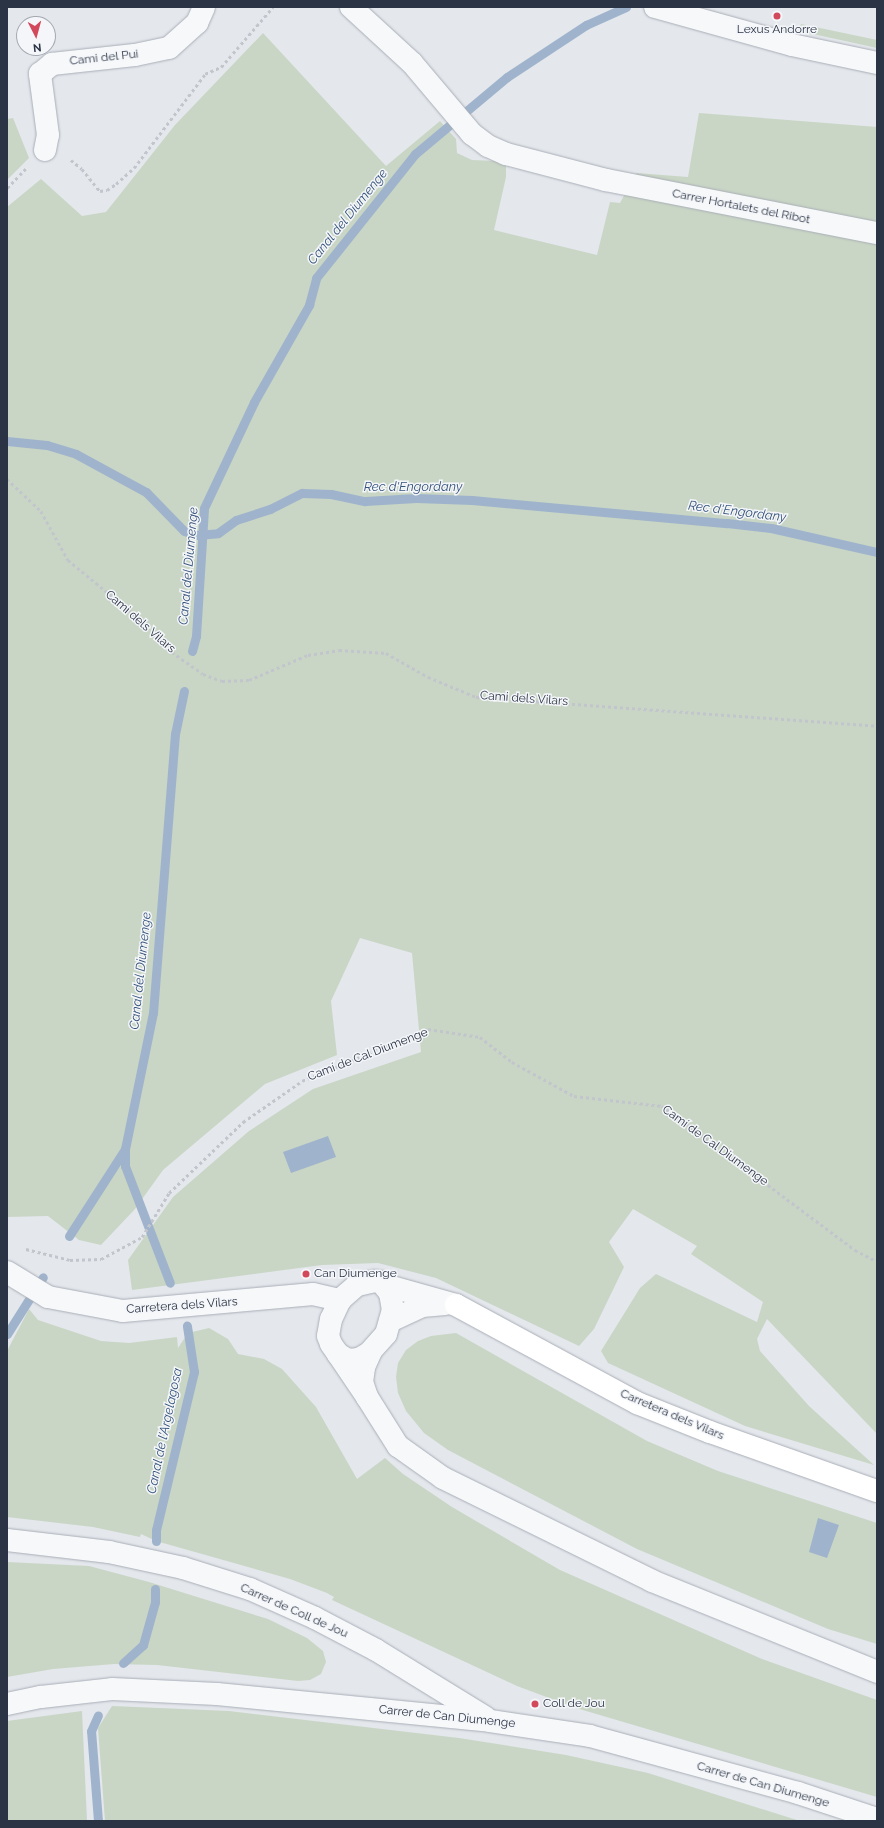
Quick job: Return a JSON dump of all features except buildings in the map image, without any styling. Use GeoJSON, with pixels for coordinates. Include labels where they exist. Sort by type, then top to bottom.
{"type":"FeatureCollection","features":[{"type":"Feature","properties":{"kind":"street","name":"Cami del Pui"},"geometry":{"type":"LineString","coordinates":[[45,150],[48,135],[40,74],[52,64],[135,56],[168,48],[197,23],[204,7]]}},
{"type":"Feature","properties":{"kind":"street","name":"Carrer Hortalets del Ribot"},"geometry":{"type":"LineString","coordinates":[[351,7],[412,63],[462,123],[488,146],[506,154],[606,180],[877,233]]}},
{"type":"Feature","properties":{"kind":"street"},"geometry":{"type":"LineString","coordinates":[[655,7],[792,45],[877,63]]}},
{"type":"Feature","properties":{"kind":"street","name":"Carretera dels Vilars"},"geometry":{"type":"LineString","coordinates":[[7,1272],[50,1298],[123,1311],[313,1294],[340,1300]]}},
{"type":"Feature","properties":{"kind":"street"},"geometry":{"type":"LineString","coordinates":[[338,1354],[348,1360],[359,1359],[371,1351],[386,1334],[390,1322],[392,1300],[385,1285],[381,1282],[366,1281],[348,1291],[340,1300],[331,1319],[328,1336],[338,1354],[398,1446],[443,1478],[652,1581],[877,1672]]}},
{"type":"Feature","properties":{"kind":"street","name":"Carretera dels Vilars"},"geometry":{"type":"LineString","coordinates":[[385,1285],[456,1305],[637,1403],[710,1432],[877,1491]]}},
{"type":"Feature","properties":{"kind":"street","name":"Carretera dels Vilars"},"geometry":{"type":"LineString","coordinates":[[390,1322],[422,1306],[439,1303],[456,1305]]}},
{"type":"Feature","properties":{"kind":"street"},"geometry":{"type":"LineString","coordinates":[[367,1397],[362,1382],[364,1367],[371,1351]]}},
{"type":"Feature","properties":{"kind":"street","name":"Carrer de Coll de Jou"},"geometry":{"type":"LineString","coordinates":[[7,1540],[109,1552],[183,1568],[250,1589],[315,1618],[376,1650],[490,1720]]}},
{"type":"Feature","properties":{"kind":"street","name":"Carrer de Can Diumenge"},"geometry":{"type":"LineString","coordinates":[[7,1704],[41,1697],[112,1689],[217,1694],[490,1720],[590,1736],[798,1793],[877,1819]]}},
{"type":"Feature","properties":{"kind":"path"},"geometry":{"type":"LineString","coordinates":[[45,150],[68,158],[82,169],[100,191],[107,190],[134,168],[205,74],[221,68],[273,7]]}},
{"type":"Feature","properties":{"kind":"path","name":"Cami dels Vilars"},"geometry":{"type":"LineString","coordinates":[[7,478],[41,511],[68,560],[135,615],[162,645],[203,674],[222,681],[249,680],[308,654],[347,650],[386,653],[428,677],[476,697],[877,726]]}},
{"type":"Feature","properties":{"kind":"path","name":"Camí de Cal Diumenge"},"geometry":{"type":"LineString","coordinates":[[21,1248],[70,1260],[101,1259],[142,1237],[169,1193],[243,1122],[302,1081],[428,1029],[480,1037],[512,1062],[574,1096],[662,1106],[855,1250],[877,1261]]}},
{"type":"Feature","properties":{"kind":"green space"},"geometry":{"type":"Polygon","coordinates":[[[801,24],[877,40],[877,48],[799,31],[801,24]]]}},
{"type":"Feature","properties":{"kind":"green space"},"geometry":{"type":"Polygon","coordinates":[[[263,33],[386,166],[440,121],[456,139],[457,153],[472,160],[495,161],[506,165],[506,177],[494,230],[597,255],[610,202],[620,203],[636,173],[688,177],[699,113],[877,127],[877,1434],[767,1319],[757,1339],[760,1351],[809,1406],[874,1465],[745,1426],[608,1363],[601,1351],[640,1288],[656,1274],[757,1322],[763,1302],[691,1254],[697,1246],[633,1209],[609,1242],[624,1267],[594,1329],[579,1346],[436,1278],[378,1263],[322,1265],[132,1290],[128,1260],[173,1197],[249,1131],[313,1089],[421,1052],[412,953],[360,938],[331,1001],[337,1055],[265,1084],[163,1170],[135,1209],[101,1245],[79,1240],[48,1216],[7,1217],[7,207],[41,179],[82,216],[106,212],[175,125],[263,33]]]}},
{"type":"Feature","properties":{"kind":"green space"},"geometry":{"type":"Polygon","coordinates":[[[13,118],[29,158],[7,180],[7,119],[13,118]]]}},
{"type":"Feature","properties":{"kind":"green space"},"geometry":{"type":"Polygon","coordinates":[[[29,1309],[38,1320],[101,1341],[129,1343],[177,1337],[178,1348],[188,1333],[209,1328],[228,1339],[238,1354],[264,1359],[282,1369],[316,1407],[357,1479],[385,1458],[403,1474],[452,1507],[560,1570],[762,1659],[877,1700],[877,1797],[576,1708],[517,1686],[332,1600],[334,1597],[327,1593],[290,1579],[156,1541],[141,1534],[140,1537],[93,1527],[7,1517],[7,1351],[29,1309]]]}},
{"type":"Feature","properties":{"kind":"green space"},"geometry":{"type":"Polygon","coordinates":[[[456,1333],[647,1441],[718,1471],[877,1523],[877,1644],[828,1629],[637,1549],[448,1450],[424,1433],[406,1411],[398,1393],[396,1377],[398,1363],[406,1350],[418,1341],[431,1336],[456,1333]]]}},
{"type":"Feature","properties":{"kind":"green space"},"geometry":{"type":"Polygon","coordinates":[[[7,1562],[89,1566],[149,1582],[268,1619],[307,1638],[323,1651],[326,1662],[321,1674],[310,1680],[298,1681],[157,1665],[114,1664],[53,1669],[7,1677],[7,1562]]]}},
{"type":"Feature","properties":{"kind":"green space"},"geometry":{"type":"Polygon","coordinates":[[[112,1706],[229,1711],[459,1738],[566,1755],[648,1773],[800,1821],[105,1821],[98,1728],[112,1706]]]}},
{"type":"Feature","properties":{"kind":"green space"},"geometry":{"type":"Polygon","coordinates":[[[82,1711],[87,1821],[7,1821],[7,1721],[82,1711]]]}},
{"type":"Feature","properties":{"kind":"water"},"geometry":{"type":"Polygon","coordinates":[[[328,1136],[336,1157],[291,1173],[283,1152],[328,1136]]]}},
{"type":"Feature","properties":{"kind":"water"},"geometry":{"type":"Polygon","coordinates":[[[818,1518],[839,1525],[827,1558],[809,1552],[818,1518]]]}},
{"type":"Feature","properties":{"kind":"waterway","name":"Canal del Diumenge"},"geometry":{"type":"LineString","coordinates":[[192,651],[196,636],[204,508],[254,402],[309,305],[316,278],[415,154],[507,77],[586,25],[626,7]]}},
{"type":"Feature","properties":{"kind":"waterway","name":"Rec d'Engordany"},"geometry":{"type":"LineString","coordinates":[[7,441],[47,445],[76,454],[146,492],[184,531],[197,535],[218,533],[236,520],[270,509],[302,493],[331,494],[365,501],[416,498],[472,500],[727,523],[771,528],[877,552]]}},
{"type":"Feature","properties":{"kind":"waterway","name":"Canal del Diumenge"},"geometry":{"type":"LineString","coordinates":[[69,1236],[125,1149],[153,1013],[175,734],[184,691]]}},
{"type":"Feature","properties":{"kind":"waterway","name":"Canal de l'Argelagosa"},"geometry":{"type":"LineString","coordinates":[[125,1149],[125,1166],[170,1283]]}},
{"type":"Feature","properties":{"kind":"waterway","name":"Canal del Diumenge"},"geometry":{"type":"LineString","coordinates":[[7,1334],[43,1277]]}},
{"type":"Feature","properties":{"kind":"waterway","name":"Canal de l'Argelagosa"},"geometry":{"type":"LineString","coordinates":[[156,1541],[156,1530],[194,1372],[187,1326]]}},
{"type":"Feature","properties":{"kind":"waterway","name":"Canal de l'Argelagosa"},"geometry":{"type":"LineString","coordinates":[[123,1663],[143,1645],[155,1602],[155,1589]]}},
{"type":"Feature","properties":{"kind":"waterway","name":"Canal de l'Argelagosa"},"geometry":{"type":"LineString","coordinates":[[98,1715],[91,1731],[98,1821]]}},
{"type":"Feature","properties":{"kind":"place","name":"Lexus Andorre"},"geometry":{"type":"Point","coordinates":[777,16]}},
{"type":"Feature","properties":{"kind":"place","name":"Can Diumenge"},"geometry":{"type":"Point","coordinates":[306,1274]}},
{"type":"Feature","properties":{"kind":"place","name":"Coll de Jou"},"geometry":{"type":"Point","coordinates":[535,1704]}}]}
